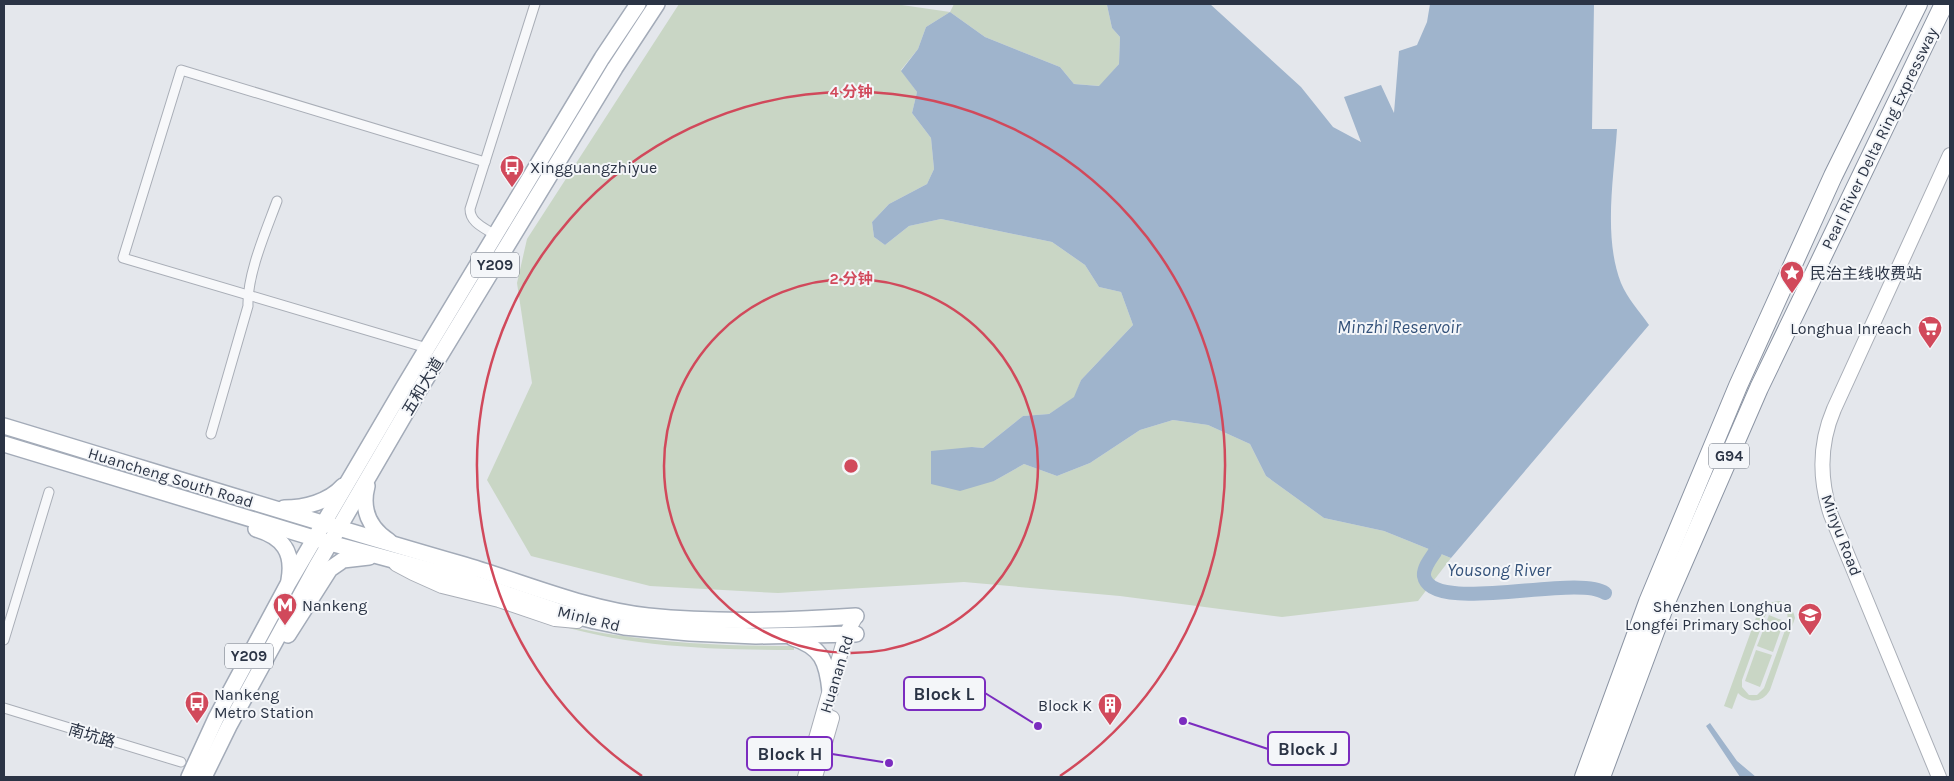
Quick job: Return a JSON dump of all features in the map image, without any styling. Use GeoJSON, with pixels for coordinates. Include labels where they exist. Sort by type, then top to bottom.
{"type":"FeatureCollection","features":[{"type":"Feature","properties":{"kind":"highway","name":"Pearl River Delta Ring Expressway"},"geometry":{"type":"LineString","coordinates":[[1584,777],[1633,640],[1738,386],[1833,176],[1918,4]]}},
{"type":"Feature","properties":{"kind":"highway","name":"G94"},"geometry":{"type":"LineString","coordinates":[[1601,777],[1662,614],[1759,388],[1944,4]]}},
{"type":"Feature","properties":{"kind":"main road","name":"五和大道"},"geometry":{"type":"LineString","coordinates":[[188,777],[216,718],[288,584],[495,235],[602,58],[638,4]]}},
{"type":"Feature","properties":{"kind":"main road","name":"五和大道"},"geometry":{"type":"LineString","coordinates":[[204,777],[229,726],[373,469],[614,68],[657,4]]}},
{"type":"Feature","properties":{"kind":"main road","name":"Huancheng South Road"},"geometry":{"type":"LineString","coordinates":[[4,426],[339,528]]}},
{"type":"Feature","properties":{"kind":"main road","name":"Huancheng South Road"},"geometry":{"type":"LineString","coordinates":[[4,444],[330,543]]}},
{"type":"Feature","properties":{"kind":"main road"},"geometry":{"type":"LineString","coordinates":[[373,469],[365,501],[368,518],[377,532],[397,545]]}},
{"type":"Feature","properties":{"kind":"main road"},"geometry":{"type":"LineString","coordinates":[[269,507],[303,507],[339,491],[349,480]]}},
{"type":"Feature","properties":{"kind":"main road"},"geometry":{"type":"LineString","coordinates":[[212,490],[207,506],[241,524],[268,533],[279,540],[286,548],[290,559],[288,584]]}},
{"type":"Feature","properties":{"kind":"main road","name":"Minle Rd"},"geometry":{"type":"LineString","coordinates":[[339,528],[579,602],[647,616],[760,620],[856,616]]}},
{"type":"Feature","properties":{"kind":"main road","name":"Minle Rd"},"geometry":{"type":"LineString","coordinates":[[330,543],[456,577],[564,613],[624,627],[658,631],[756,636],[851,634]]}},
{"type":"Feature","properties":{"kind":"main road"},"geometry":{"type":"LineString","coordinates":[[254,682],[300,618],[330,569],[343,560],[351,558],[385,557]]}},
{"type":"Feature","properties":{"kind":"main road"},"geometry":{"type":"LineString","coordinates":[[784,636],[804,642],[819,653],[827,668],[830,691]]}},
{"type":"Feature","properties":{"kind":"street"},"geometry":{"type":"LineString","coordinates":[[495,235],[477,223],[471,215],[471,205],[535,4]]}},
{"type":"Feature","properties":{"kind":"street"},"geometry":{"type":"LineString","coordinates":[[427,348],[123,258],[181,70],[485,162]]}},
{"type":"Feature","properties":{"kind":"street","name":"Minyu Road"},"geometry":{"type":"LineString","coordinates":[[1939,777],[1832,515],[1824,492],[1822,468],[1826,432],[1834,409],[1950,155]]}},
{"type":"Feature","properties":{"kind":"street"},"geometry":{"type":"LineString","coordinates":[[212,434],[248,306],[248,295],[261,244],[278,201]]}},
{"type":"Feature","properties":{"kind":"street"},"geometry":{"type":"LineString","coordinates":[[4,640],[50,492]]}},
{"type":"Feature","properties":{"kind":"street","name":"Huanan Rd"},"geometry":{"type":"LineString","coordinates":[[815,777],[856,616]]}},
{"type":"Feature","properties":{"kind":"street","name":"Huanan Rd"},"geometry":{"type":"LineString","coordinates":[[804,777],[830,691],[851,634]]}},
{"type":"Feature","properties":{"kind":"street","name":"南坑路"},"geometry":{"type":"LineString","coordinates":[[4,708],[181,762]]}},
{"type":"Feature","properties":{"kind":"green space"},"geometry":{"type":"Polygon","coordinates":[[[679,4],[895,4],[950,12],[926,27],[918,49],[901,70],[917,92],[912,113],[931,138],[934,169],[927,184],[889,204],[872,222],[874,237],[885,245],[909,226],[941,219],[1052,242],[1085,265],[1099,287],[1121,292],[1133,325],[1081,380],[1075,397],[1049,414],[1023,416],[983,448],[972,447],[994,481],[1024,464],[1057,476],[1090,463],[1140,430],[1173,420],[1208,425],[1250,444],[1266,476],[1324,518],[1384,531],[1451,558],[1418,601],[1282,617],[1120,596],[964,582],[778,593],[650,586],[531,556],[487,480],[532,383],[517,283],[527,239],[679,4]]]}},
{"type":"Feature","properties":{"kind":"green space"},"geometry":{"type":"Polygon","coordinates":[[[954,4],[1104,4],[1107,5],[1112,28],[1120,37],[1119,64],[1100,86],[1074,84],[1060,67],[985,37],[950,12],[954,4]]]}},
{"type":"Feature","properties":{"kind":"green space"},"geometry":{"type":"Polygon","coordinates":[[[1779,601],[1785,603],[1792,609],[1795,618],[1767,695],[1759,700],[1750,700],[1738,693],[1732,709],[1724,706],[1758,612],[1767,603],[1779,601]],[[1774,607],[1766,614],[1742,680],[1742,687],[1749,695],[1757,695],[1764,688],[1788,622],[1787,611],[1781,607],[1774,607]]]}},
{"type":"Feature","properties":{"kind":"green space"},"geometry":{"type":"Polygon","coordinates":[[[1769,615],[1784,621],[1773,652],[1757,646],[1769,615]]]}},
{"type":"Feature","properties":{"kind":"green space"},"geometry":{"type":"Polygon","coordinates":[[[545,621],[598,632],[660,641],[749,646],[794,646],[794,650],[700,648],[637,642],[575,630],[545,621]]]}},
{"type":"Feature","properties":{"kind":"green space"},"geometry":{"type":"Polygon","coordinates":[[[1756,650],[1772,655],[1760,687],[1745,681],[1756,650]]]}},
{"type":"Feature","properties":{"kind":"water","name":"Minzhi Reservoir"},"geometry":{"type":"Polygon","coordinates":[[[1104,4],[1210,4],[1301,87],[1333,127],[1361,142],[1344,97],[1381,85],[1394,113],[1399,51],[1417,45],[1427,22],[1430,4],[1594,4],[1592,129],[1617,129],[1611,207],[1612,246],[1621,283],[1649,325],[1451,558],[1384,531],[1324,518],[1266,476],[1250,444],[1208,425],[1173,420],[1140,430],[1090,463],[1057,476],[1024,464],[994,481],[960,491],[931,484],[931,451],[972,447],[983,448],[1023,416],[1049,414],[1074,397],[1081,380],[1133,325],[1121,292],[1099,287],[1085,265],[1052,242],[941,219],[909,226],[885,245],[874,237],[872,222],[889,204],[927,184],[934,169],[931,138],[912,113],[917,92],[901,71],[918,49],[926,27],[950,12],[985,37],[1060,67],[1074,84],[1099,86],[1119,64],[1120,37],[1112,28],[1107,5],[1104,4]]]}},
{"type":"Feature","properties":{"kind":"water"},"geometry":{"type":"Polygon","coordinates":[[[1710,723],[1737,761],[1756,777],[1740,777],[1706,726],[1710,723]]]}},
{"type":"Feature","properties":{"kind":"waterway","name":"Yousong River"},"geometry":{"type":"LineString","coordinates":[[1435,552],[1426,566],[1424,576],[1433,587],[1451,593],[1477,594],[1566,588],[1590,588],[1605,593]]}},
{"type":"Feature","properties":{"kind":"place","name":"Xingguangzhiyue"},"geometry":{"type":"Point","coordinates":[512,188]}},
{"type":"Feature","properties":{"kind":"place","name":"民治主线收费站"},"geometry":{"type":"Point","coordinates":[1792,294]}},
{"type":"Feature","properties":{"kind":"place","name":"Longhua Inreach"},"geometry":{"type":"Point","coordinates":[1930,349]}},
{"type":"Feature","properties":{"kind":"place","name":"Nankeng"},"geometry":{"type":"Point","coordinates":[285,626]}},
{"type":"Feature","properties":{"kind":"place","name":"Shenzhen Longhua Longfei Primary School"},"geometry":{"type":"Point","coordinates":[1810,636]}},
{"type":"Feature","properties":{"kind":"place","name":"Block J"},"geometry":{"type":"Point","coordinates":[1183,721]}},
{"type":"Feature","properties":{"kind":"place","name":"Nankeng Metro Station"},"geometry":{"type":"Point","coordinates":[197,724]}},
{"type":"Feature","properties":{"kind":"place","name":"Block L"},"geometry":{"type":"Point","coordinates":[1038,726]}},
{"type":"Feature","properties":{"kind":"place","name":"Block K"},"geometry":{"type":"Point","coordinates":[1110,726]}},
{"type":"Feature","properties":{"kind":"place","name":"Block H"},"geometry":{"type":"Point","coordinates":[889,763]}}]}
